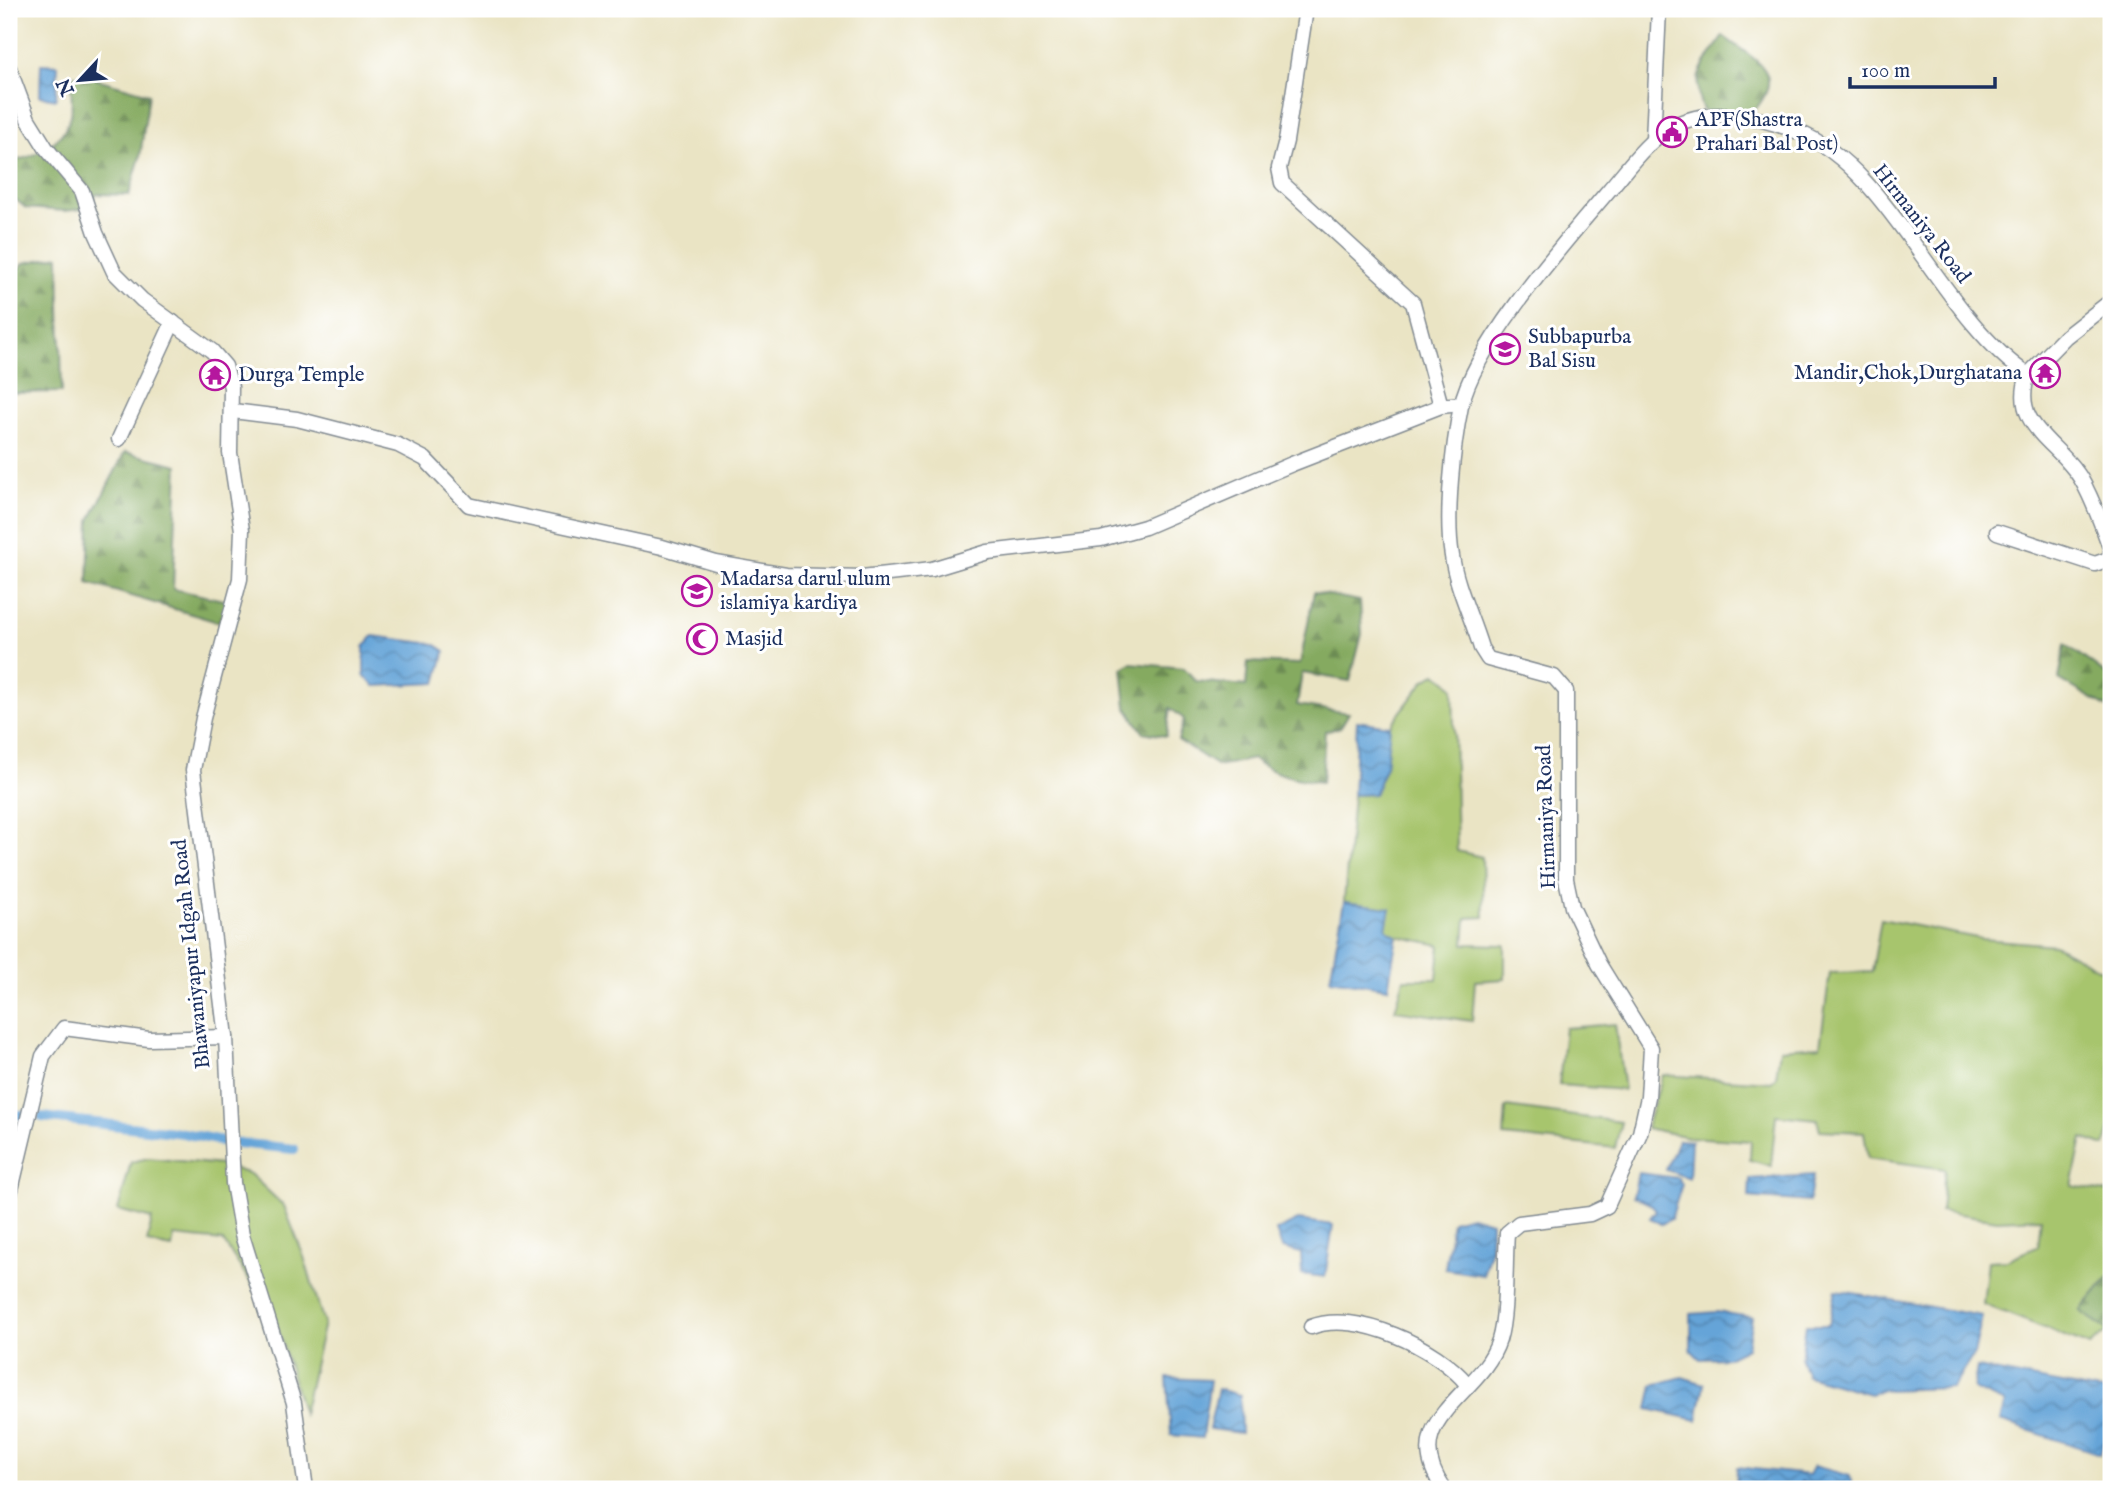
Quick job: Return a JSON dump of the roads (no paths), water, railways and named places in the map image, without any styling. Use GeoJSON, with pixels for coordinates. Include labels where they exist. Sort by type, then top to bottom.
{"type":"FeatureCollection","features":[{"type":"Feature","properties":{"kind":"street"},"geometry":{"type":"LineString","coordinates":[[1306,9],[1286,141],[1279,168],[1282,183],[1413,303],[1441,406]]}},
{"type":"Feature","properties":{"kind":"street"},"geometry":{"type":"LineString","coordinates":[[1653,140],[1659,9]]}},
{"type":"Feature","properties":{"kind":"street","name":"Bhawaniyapur Idgah Road"},"geometry":{"type":"LineString","coordinates":[[9,68],[14,94],[46,148],[82,191],[96,233],[114,272],[142,300],[212,351],[225,366],[233,411],[230,453],[242,530],[240,579],[206,705],[193,769],[226,1037],[229,1129],[242,1235],[294,1403],[306,1489]]}},
{"type":"Feature","properties":{"kind":"street","name":"Hirmaniya Road"},"geometry":{"type":"LineString","coordinates":[[1444,1489],[1430,1468],[1428,1441],[1467,1384],[1487,1364],[1500,1339],[1507,1233],[1519,1223],[1590,1214],[1607,1206],[1640,1133],[1648,1097],[1651,1048],[1599,964],[1572,907],[1566,879],[1566,691],[1554,677],[1489,659],[1481,648],[1452,558],[1448,519],[1461,404],[1487,347],[1568,238],[1653,140],[1674,125],[1698,117],[1744,116],[1786,127],[1822,143],[1868,185],[1974,328],[2004,360],[2028,375]]}},
{"type":"Feature","properties":{"kind":"street"},"geometry":{"type":"LineString","coordinates":[[2111,301],[2066,337],[2028,375],[2022,393],[2029,420],[2081,478],[2111,550]]}},
{"type":"Feature","properties":{"kind":"street"},"geometry":{"type":"LineString","coordinates":[[119,439],[173,322]]}},
{"type":"Feature","properties":{"kind":"street"},"geometry":{"type":"LineString","coordinates":[[233,411],[297,419],[398,445],[425,459],[469,505],[662,547],[716,564],[786,575],[862,577],[932,569],[988,552],[1101,538],[1145,527],[1292,464],[1441,406],[1461,404]]}},
{"type":"Feature","properties":{"kind":"street"},"geometry":{"type":"LineString","coordinates":[[1997,532],[2095,564],[2111,558]]}},
{"type":"Feature","properties":{"kind":"street"},"geometry":{"type":"LineString","coordinates":[[9,1198],[43,1056],[64,1028],[149,1039],[226,1037]]}},
{"type":"Feature","properties":{"kind":"street"},"geometry":{"type":"LineString","coordinates":[[1311,1327],[1330,1321],[1367,1327],[1405,1339],[1454,1368],[1467,1384]]}},
{"type":"Feature","properties":{"kind":"water"},"geometry":{"type":"Polygon","coordinates":[[[41,64],[58,65],[56,99],[40,96],[41,64]]]}},
{"type":"Feature","properties":{"kind":"water"},"geometry":{"type":"Polygon","coordinates":[[[373,636],[434,644],[445,651],[436,683],[375,686],[364,675],[364,647],[373,636]]]}},
{"type":"Feature","properties":{"kind":"water"},"geometry":{"type":"Polygon","coordinates":[[[1357,721],[1390,726],[1386,766],[1374,794],[1353,795],[1357,721]]]}},
{"type":"Feature","properties":{"kind":"water"},"geometry":{"type":"Polygon","coordinates":[[[1344,902],[1390,908],[1386,929],[1397,936],[1388,988],[1330,979],[1344,902]]]}},
{"type":"Feature","properties":{"kind":"water"},"geometry":{"type":"Polygon","coordinates":[[[1678,1140],[1691,1141],[1689,1178],[1666,1170],[1678,1140]]]}},
{"type":"Feature","properties":{"kind":"water"},"geometry":{"type":"Polygon","coordinates":[[[1638,1173],[1678,1178],[1682,1184],[1671,1219],[1661,1224],[1650,1218],[1656,1210],[1652,1205],[1633,1196],[1638,1173]]]}},
{"type":"Feature","properties":{"kind":"water"},"geometry":{"type":"Polygon","coordinates":[[[1813,1175],[1809,1202],[1749,1197],[1750,1179],[1813,1175]]]}},
{"type":"Feature","properties":{"kind":"water"},"geometry":{"type":"Polygon","coordinates":[[[1471,1216],[1491,1222],[1490,1250],[1483,1275],[1445,1269],[1452,1221],[1471,1216]]]}},
{"type":"Feature","properties":{"kind":"water"},"geometry":{"type":"Polygon","coordinates":[[[1298,1220],[1333,1225],[1325,1277],[1302,1274],[1301,1253],[1282,1248],[1276,1231],[1298,1220]]]}},
{"type":"Feature","properties":{"kind":"water"},"geometry":{"type":"Polygon","coordinates":[[[1836,1290],[1982,1316],[1974,1354],[1952,1388],[1882,1390],[1870,1394],[1807,1376],[1801,1359],[1806,1325],[1829,1325],[1836,1290]]]}},
{"type":"Feature","properties":{"kind":"water"},"geometry":{"type":"Polygon","coordinates":[[[1717,1312],[1752,1317],[1747,1348],[1727,1358],[1700,1359],[1691,1350],[1691,1314],[1717,1312]]]}},
{"type":"Feature","properties":{"kind":"water"},"geometry":{"type":"Polygon","coordinates":[[[1977,1368],[2111,1393],[2111,1431],[2107,1432],[2100,1454],[2000,1421],[2005,1403],[1973,1389],[1977,1368]]]}},
{"type":"Feature","properties":{"kind":"water"},"geometry":{"type":"Polygon","coordinates":[[[1682,1377],[1704,1384],[1697,1420],[1648,1409],[1653,1385],[1682,1377]]]}},
{"type":"Feature","properties":{"kind":"water"},"geometry":{"type":"Polygon","coordinates":[[[1167,1378],[1210,1380],[1202,1438],[1171,1435],[1167,1378]]]}},
{"type":"Feature","properties":{"kind":"water"},"geometry":{"type":"Polygon","coordinates":[[[1218,1389],[1240,1395],[1241,1433],[1209,1429],[1218,1389]]]}},
{"type":"Feature","properties":{"kind":"water"},"geometry":{"type":"Polygon","coordinates":[[[1814,1466],[1850,1476],[1852,1489],[1813,1489],[1813,1486],[1801,1482],[1798,1489],[1736,1488],[1737,1467],[1809,1475],[1814,1466]]]}},
{"type":"Feature","properties":{"kind":"waterway"},"geometry":{"type":"LineString","coordinates":[[9,1115],[24,1115]]}},
{"type":"Feature","properties":{"kind":"waterway"},"geometry":{"type":"LineString","coordinates":[[42,1117],[183,1133],[221,1141]]}},
{"type":"Feature","properties":{"kind":"waterway"},"geometry":{"type":"LineString","coordinates":[[237,1143],[294,1149]]}},
{"type":"Feature","properties":{"kind":"place","name":"APF(Shastra Prahari Bal Post)"},"geometry":{"type":"Point","coordinates":[1672,132]}},
{"type":"Feature","properties":{"kind":"place","name":"Subbapurba Bal Sisu"},"geometry":{"type":"Point","coordinates":[1505,349]}},
{"type":"Feature","properties":{"kind":"place","name":"Mandir,Chok,Durghatana"},"geometry":{"type":"Point","coordinates":[2045,373]}},
{"type":"Feature","properties":{"kind":"place","name":"Durga Temple"},"geometry":{"type":"Point","coordinates":[215,375]}},
{"type":"Feature","properties":{"kind":"place","name":"Madarsa darul ulum islamiya kardiya"},"geometry":{"type":"Point","coordinates":[697,591]}},
{"type":"Feature","properties":{"kind":"place","name":"Masjid"},"geometry":{"type":"Point","coordinates":[702,639]}}]}
